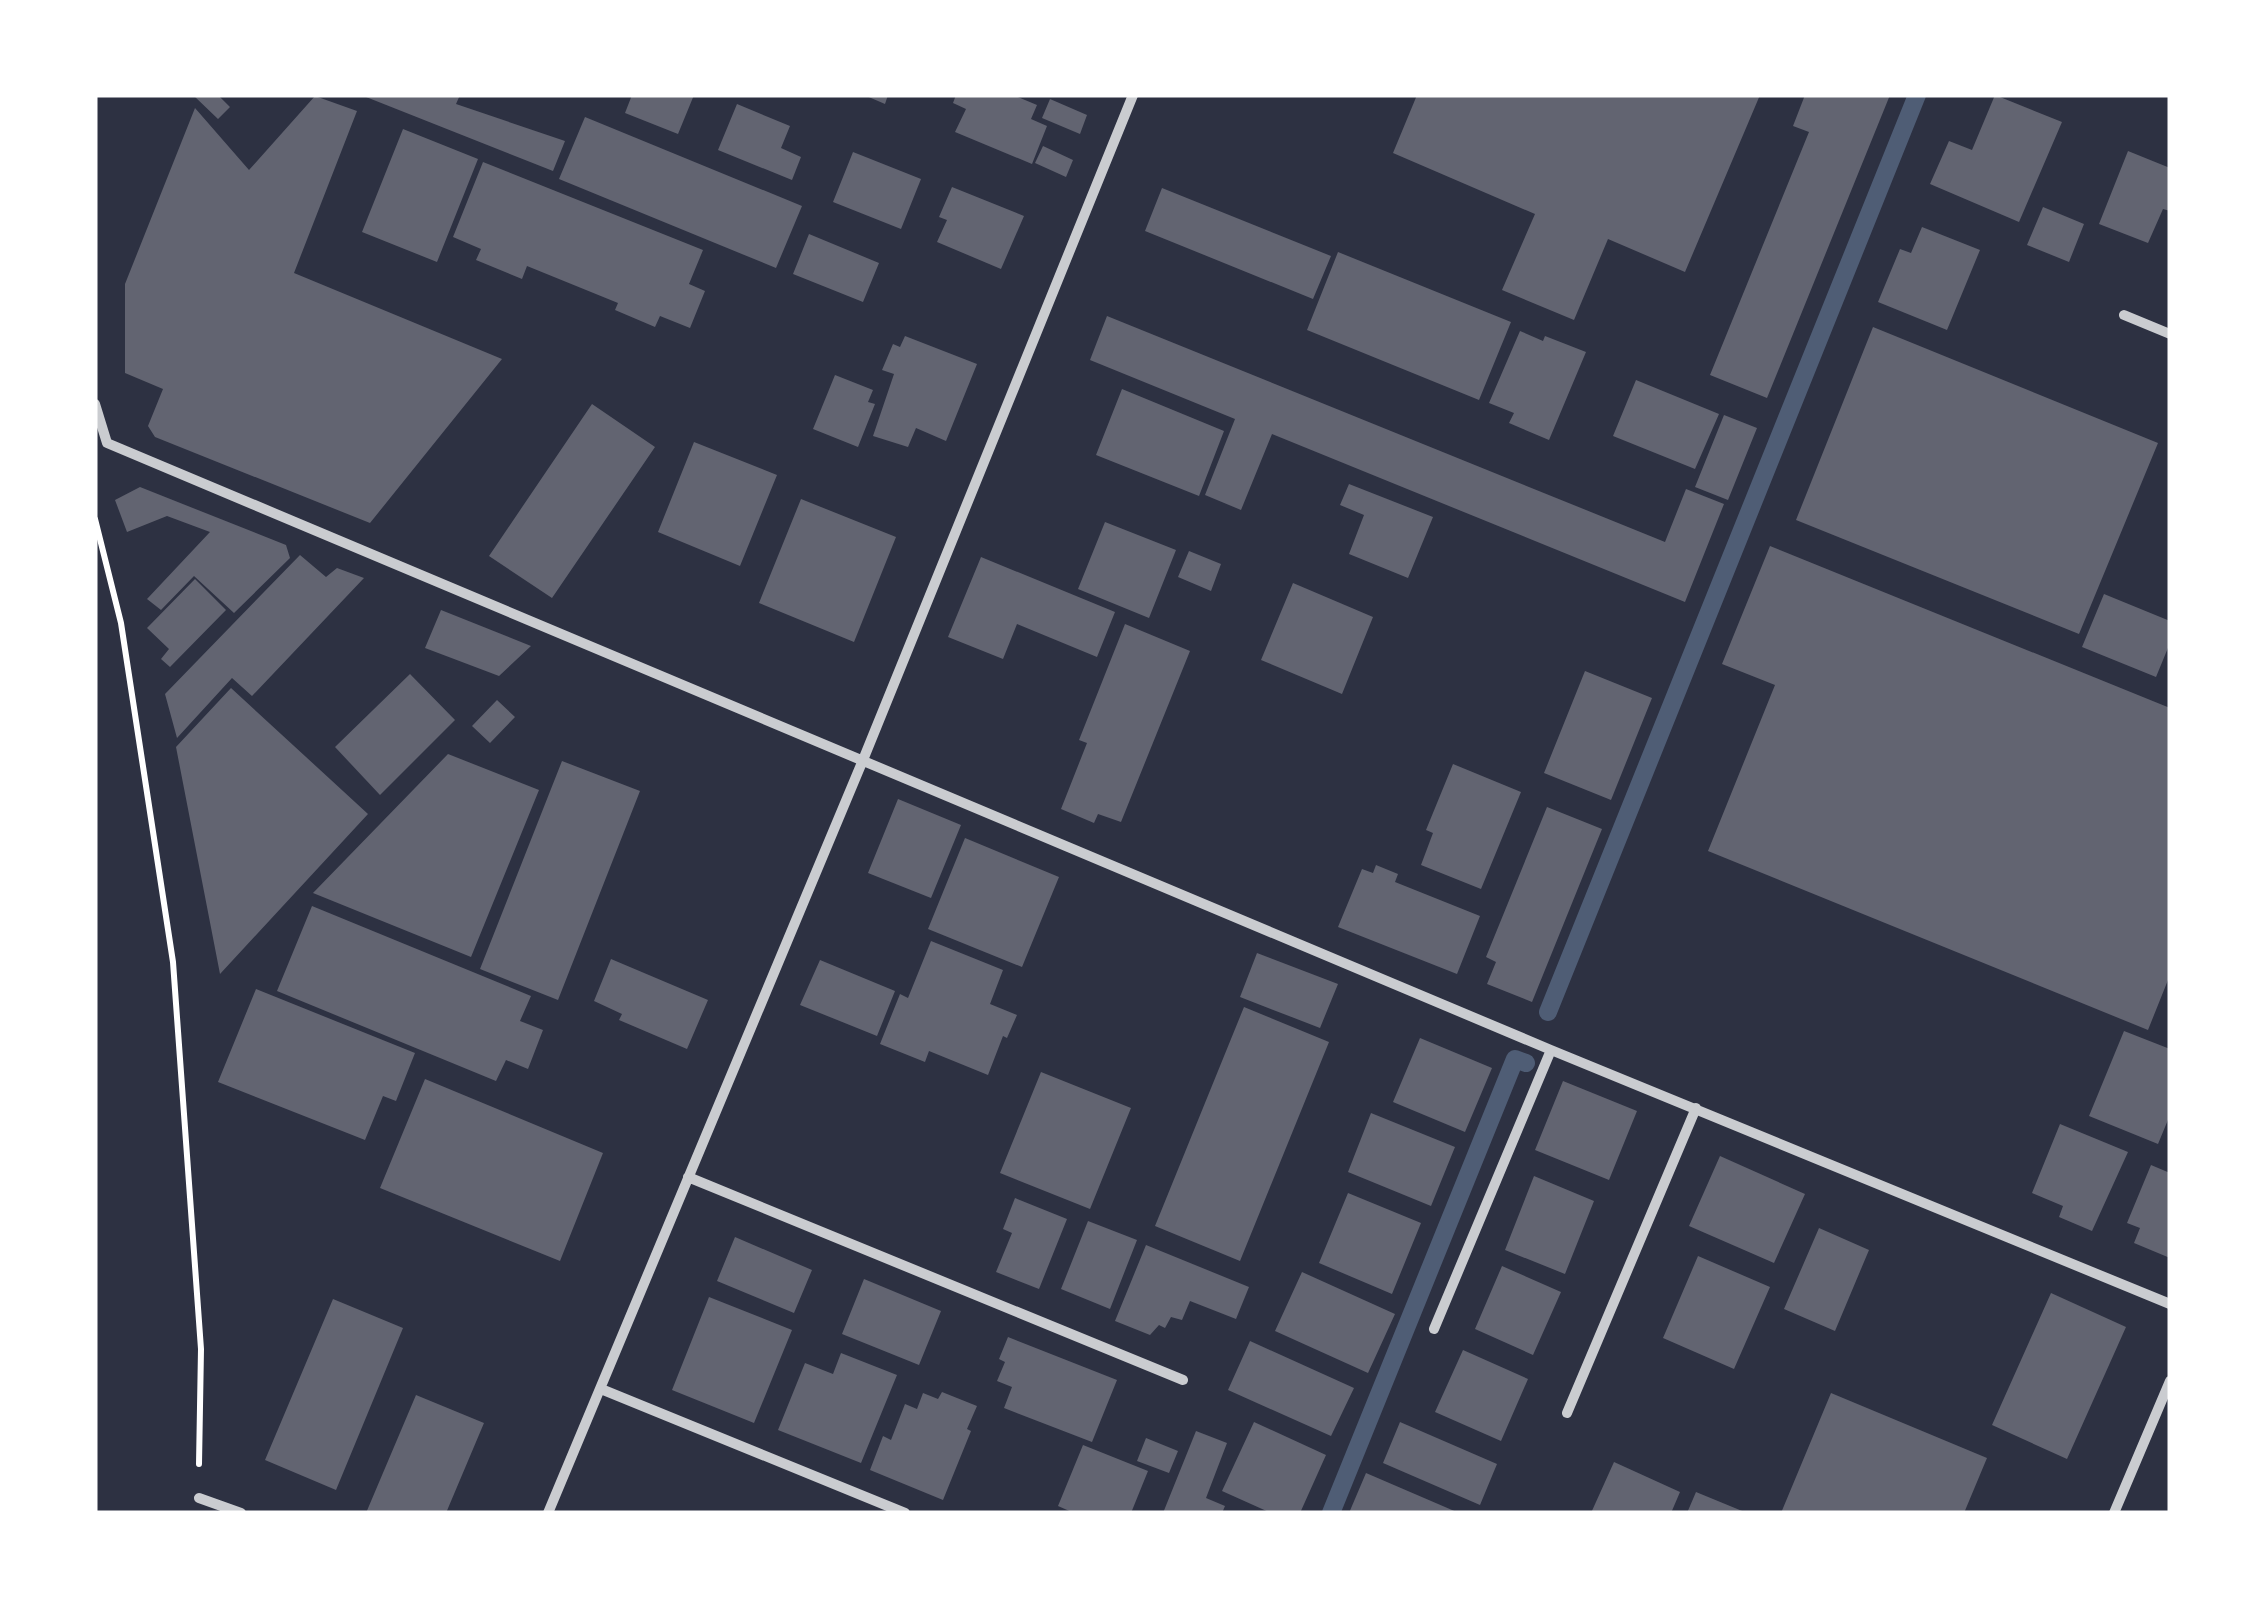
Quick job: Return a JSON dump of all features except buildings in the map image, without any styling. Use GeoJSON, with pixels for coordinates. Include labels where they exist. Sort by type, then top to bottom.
{"type":"FeatureCollection","features":[{"type":"Feature","properties":{"kind":"street"},"geometry":{"type":"LineString","coordinates":[[548,1513],[862,760],[1133,95]]}},
{"type":"Feature","properties":{"kind":"street"},"geometry":{"type":"LineString","coordinates":[[2124,315],[2170,334]]}},
{"type":"Feature","properties":{"kind":"street"},"geometry":{"type":"LineString","coordinates":[[95,404],[108,443],[1550,1050],[2170,1304]]}},
{"type":"Feature","properties":{"kind":"street"},"geometry":{"type":"LineString","coordinates":[[1434,1329],[1550,1050]]}},
{"type":"Feature","properties":{"kind":"street"},"geometry":{"type":"LineString","coordinates":[[1567,1413],[1696,1108]]}},
{"type":"Feature","properties":{"kind":"street"},"geometry":{"type":"LineString","coordinates":[[688,1177],[1182,1380]]}},
{"type":"Feature","properties":{"kind":"street"},"geometry":{"type":"LineString","coordinates":[[2114,1513],[2170,1380]]}},
{"type":"Feature","properties":{"kind":"street"},"geometry":{"type":"LineString","coordinates":[[601,1388],[905,1513]]}},
{"type":"Feature","properties":{"kind":"street"},"geometry":{"type":"LineString","coordinates":[[199,1498],[241,1513]]}},
{"type":"Feature","properties":{"kind":"path"},"geometry":{"type":"LineString","coordinates":[[95,518],[121,623],[174,962],[201,1349],[199,1498]]}},
{"type":"Feature","properties":{"kind":"waterway"},"geometry":{"type":"LineString","coordinates":[[1548,1012],[1917,95]]}},
{"type":"Feature","properties":{"kind":"waterway"},"geometry":{"type":"LineString","coordinates":[[1331,1513],[1515,1059],[1526,1063]]}}]}
